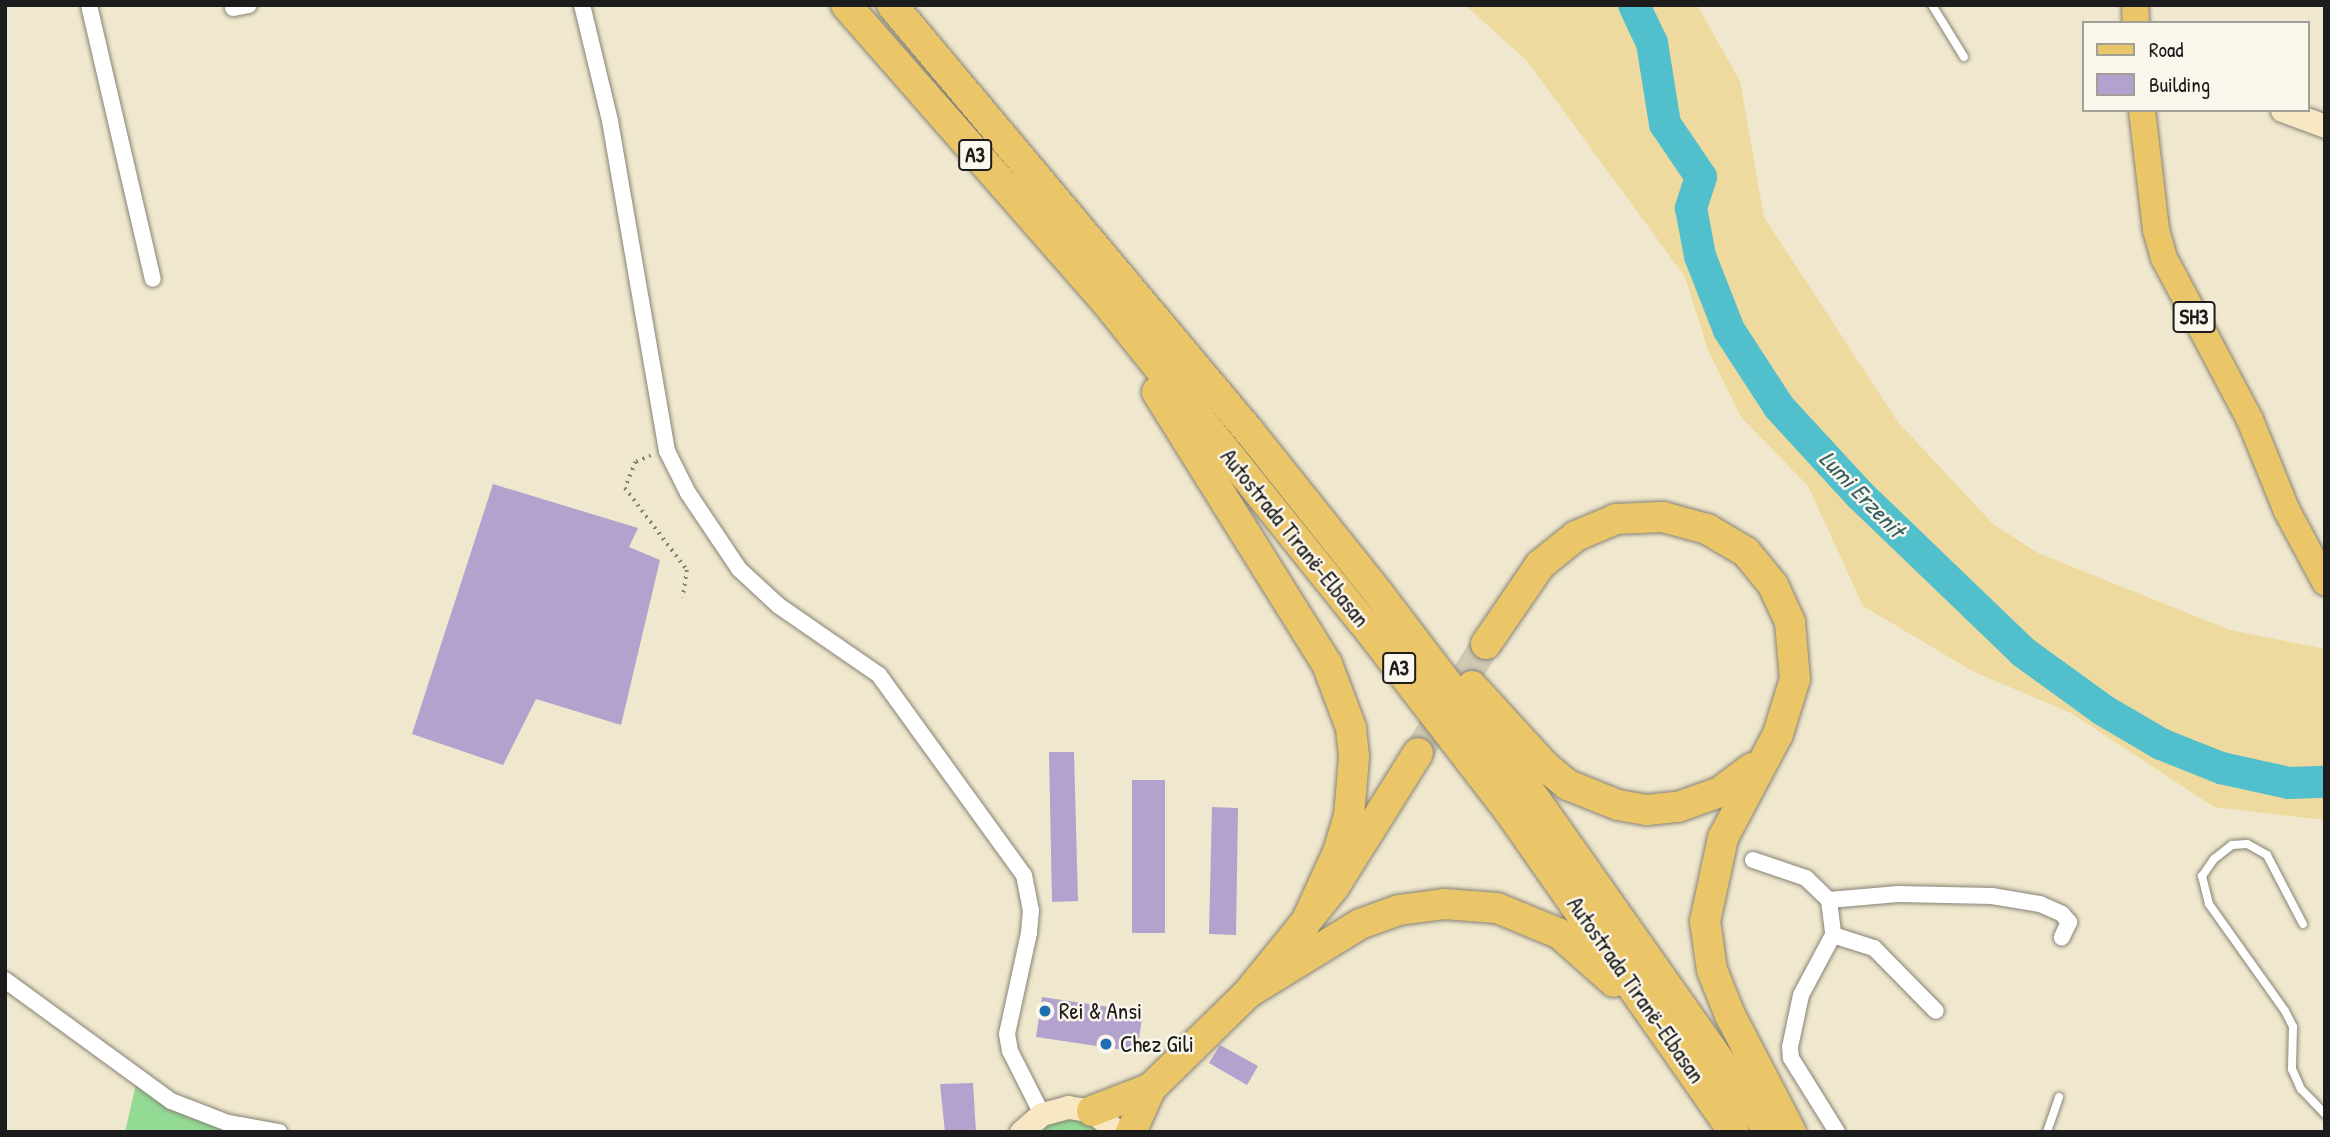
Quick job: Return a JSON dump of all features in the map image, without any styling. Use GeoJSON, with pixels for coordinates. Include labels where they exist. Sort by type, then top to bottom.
{"type":"FeatureCollection","features":[{"type":"Feature","properties":{"kind":"highway","name":"Autostrada Tiranë-Elbasan"},"geometry":{"type":"LineString","coordinates":[[846,5],[1107,303],[1501,800],[1677,1044],[1734,1132]]}},
{"type":"Feature","properties":{"kind":"highway","name":"Autostrada Tiranë-Elbasan"},"geometry":{"type":"LineString","coordinates":[[892,5],[1240,421],[1379,594],[1530,792],[1770,1132]]}},
{"type":"Feature","properties":{"kind":"highway"},"geometry":{"type":"LineString","coordinates":[[1107,303],[1108,328],[1166,407],[1267,566],[1327,664],[1342,698],[1354,757],[1349,816],[1338,852],[1305,924]]}},
{"type":"Feature","properties":{"kind":"highway"},"geometry":{"type":"LineString","coordinates":[[1486,644],[1540,565],[1596,526],[1640,517],[1686,521],[1729,539],[1760,567],[1790,622],[1796,679],[1786,717],[1723,838],[1705,921],[1713,970],[1730,1015],[1791,1132]]}},
{"type":"Feature","properties":{"kind":"highway"},"geometry":{"type":"LineString","coordinates":[[1379,594],[1399,600],[1545,766],[1568,785],[1601,800],[1662,810],[1700,801],[1738,781],[1769,749]]}},
{"type":"Feature","properties":{"kind":"highway"},"geometry":{"type":"LineString","coordinates":[[1131,1132],[1151,1088],[1248,993],[1349,867],[1418,753]]}},
{"type":"Feature","properties":{"kind":"highway","name":"A3"},"geometry":{"type":"LineString","coordinates":[[1248,993],[1377,917],[1423,905],[1472,904],[1524,918],[1569,940],[1617,985],[1657,1041],[1677,1044]]}},
{"type":"Feature","properties":{"kind":"highway"},"geometry":{"type":"LineString","coordinates":[[1092,1111],[1151,1088]]}},
{"type":"Feature","properties":{"kind":"main road","name":"SH3"},"geometry":{"type":"LineString","coordinates":[[2142,112],[2156,230],[2164,258],[2250,420],[2287,511],[2325,582]]}},
{"type":"Feature","properties":{"kind":"main road"},"geometry":{"type":"LineString","coordinates":[[2288,112],[2325,126]]}},
{"type":"Feature","properties":{"kind":"main road"},"geometry":{"type":"LineString","coordinates":[[1021,1131],[1042,1114],[1068,1107],[1092,1111],[1118,1132]]}},
{"type":"Feature","properties":{"kind":"street"},"geometry":{"type":"LineString","coordinates":[[89,5],[153,279]]}},
{"type":"Feature","properties":{"kind":"street"},"geometry":{"type":"LineString","coordinates":[[582,5],[610,121],[667,451],[688,494],[739,569],[779,606],[879,674],[1024,875],[1031,909],[1029,933],[1007,1034],[1010,1051],[1042,1114]]}},
{"type":"Feature","properties":{"kind":"street"},"geometry":{"type":"LineString","coordinates":[[1753,860],[1806,878],[1829,900],[1833,935],[1801,995],[1790,1047],[1797,1070],[1837,1132]]}},
{"type":"Feature","properties":{"kind":"street"},"geometry":{"type":"LineString","coordinates":[[1829,900],[1898,894],[1992,896],[2040,904],[2062,914],[2069,922],[2062,937]]}},
{"type":"Feature","properties":{"kind":"street"},"geometry":{"type":"LineString","coordinates":[[1833,935],[1874,948],[1936,1011]]}},
{"type":"Feature","properties":{"kind":"street"},"geometry":{"type":"LineString","coordinates":[[5,980],[171,1101],[228,1123],[279,1132]]}},
{"type":"Feature","properties":{"kind":"lane"},"geometry":{"type":"LineString","coordinates":[[1932,5],[1964,57]]}},
{"type":"Feature","properties":{"kind":"lane"},"geometry":{"type":"LineString","coordinates":[[2303,924],[2267,855],[2247,844],[2232,845],[2214,859],[2202,876],[2209,904],[2285,1011],[2293,1027],[2291,1069],[2301,1089],[2325,1114]]}},
{"type":"Feature","properties":{"kind":"lane"},"geometry":{"type":"LineString","coordinates":[[2047,1132],[2059,1097]]}},
{"type":"Feature","properties":{"kind":"path"},"geometry":{"type":"LineString","coordinates":[[667,451],[636,462],[625,488],[687,570],[682,598]]}},
{"type":"Feature","properties":{"kind":"green space"},"geometry":{"type":"Polygon","coordinates":[[[136,1084],[190,1118],[237,1132],[125,1132],[136,1084]]]}},
{"type":"Feature","properties":{"kind":"green space"},"geometry":{"type":"Polygon","coordinates":[[[1071,1118],[1104,1132],[1036,1132],[1048,1123],[1071,1118]]]}},
{"type":"Feature","properties":{"kind":"sand"},"geometry":{"type":"Polygon","coordinates":[[[1465,5],[1697,5],[1740,81],[1764,217],[1898,422],[1993,524],[2038,553],[2230,630],[2325,649],[2325,820],[2214,807],[2071,713],[1974,672],[1863,606],[1808,486],[1741,417],[1708,350],[1685,277],[1527,61],[1465,5]]]}},
{"type":"Feature","properties":{"kind":"building"},"geometry":{"type":"Polygon","coordinates":[[[493,484],[638,528],[629,547],[660,560],[621,725],[536,699],[503,765],[412,734],[493,484]]]}},
{"type":"Feature","properties":{"kind":"building"},"geometry":{"type":"Polygon","coordinates":[[[1049,752],[1074,752],[1078,901],[1052,902],[1049,752]]]}},
{"type":"Feature","properties":{"kind":"building"},"geometry":{"type":"Polygon","coordinates":[[[1132,780],[1165,780],[1165,933],[1132,933],[1132,780]]]}},
{"type":"Feature","properties":{"kind":"building"},"geometry":{"type":"Polygon","coordinates":[[[1212,807],[1238,808],[1236,935],[1209,934],[1212,807]]]}},
{"type":"Feature","properties":{"kind":"building"},"geometry":{"type":"Polygon","coordinates":[[[1042,997],[1143,1012],[1137,1052],[1036,1037],[1042,997]]]}},
{"type":"Feature","properties":{"kind":"building"},"geometry":{"type":"Polygon","coordinates":[[[1220,1045],[1258,1066],[1247,1085],[1209,1063],[1220,1045]]]}},
{"type":"Feature","properties":{"kind":"building"},"geometry":{"type":"Polygon","coordinates":[[[973,1083],[976,1132],[945,1132],[940,1084],[973,1083]]]}},
{"type":"Feature","properties":{"kind":"waterway","name":"Lumi Erzenit"},"geometry":{"type":"LineString","coordinates":[[1634,5],[1652,43],[1665,124],[1701,177],[1691,208],[1700,256],[1729,330],[1779,407],[1859,494],[2023,652],[2103,710],[2161,744],[2221,768],[2289,783],[2325,782]]}},
{"type":"Feature","properties":{"kind":"tunnel"},"geometry":{"type":"LineString","coordinates":[[1418,753],[1486,644]]}},
{"type":"Feature","properties":{"kind":"place","name":"Rei & Ansi"},"geometry":{"type":"Point","coordinates":[1045,1011]}},
{"type":"Feature","properties":{"kind":"place","name":"Chez Gili"},"geometry":{"type":"Point","coordinates":[1106,1044]}}]}
